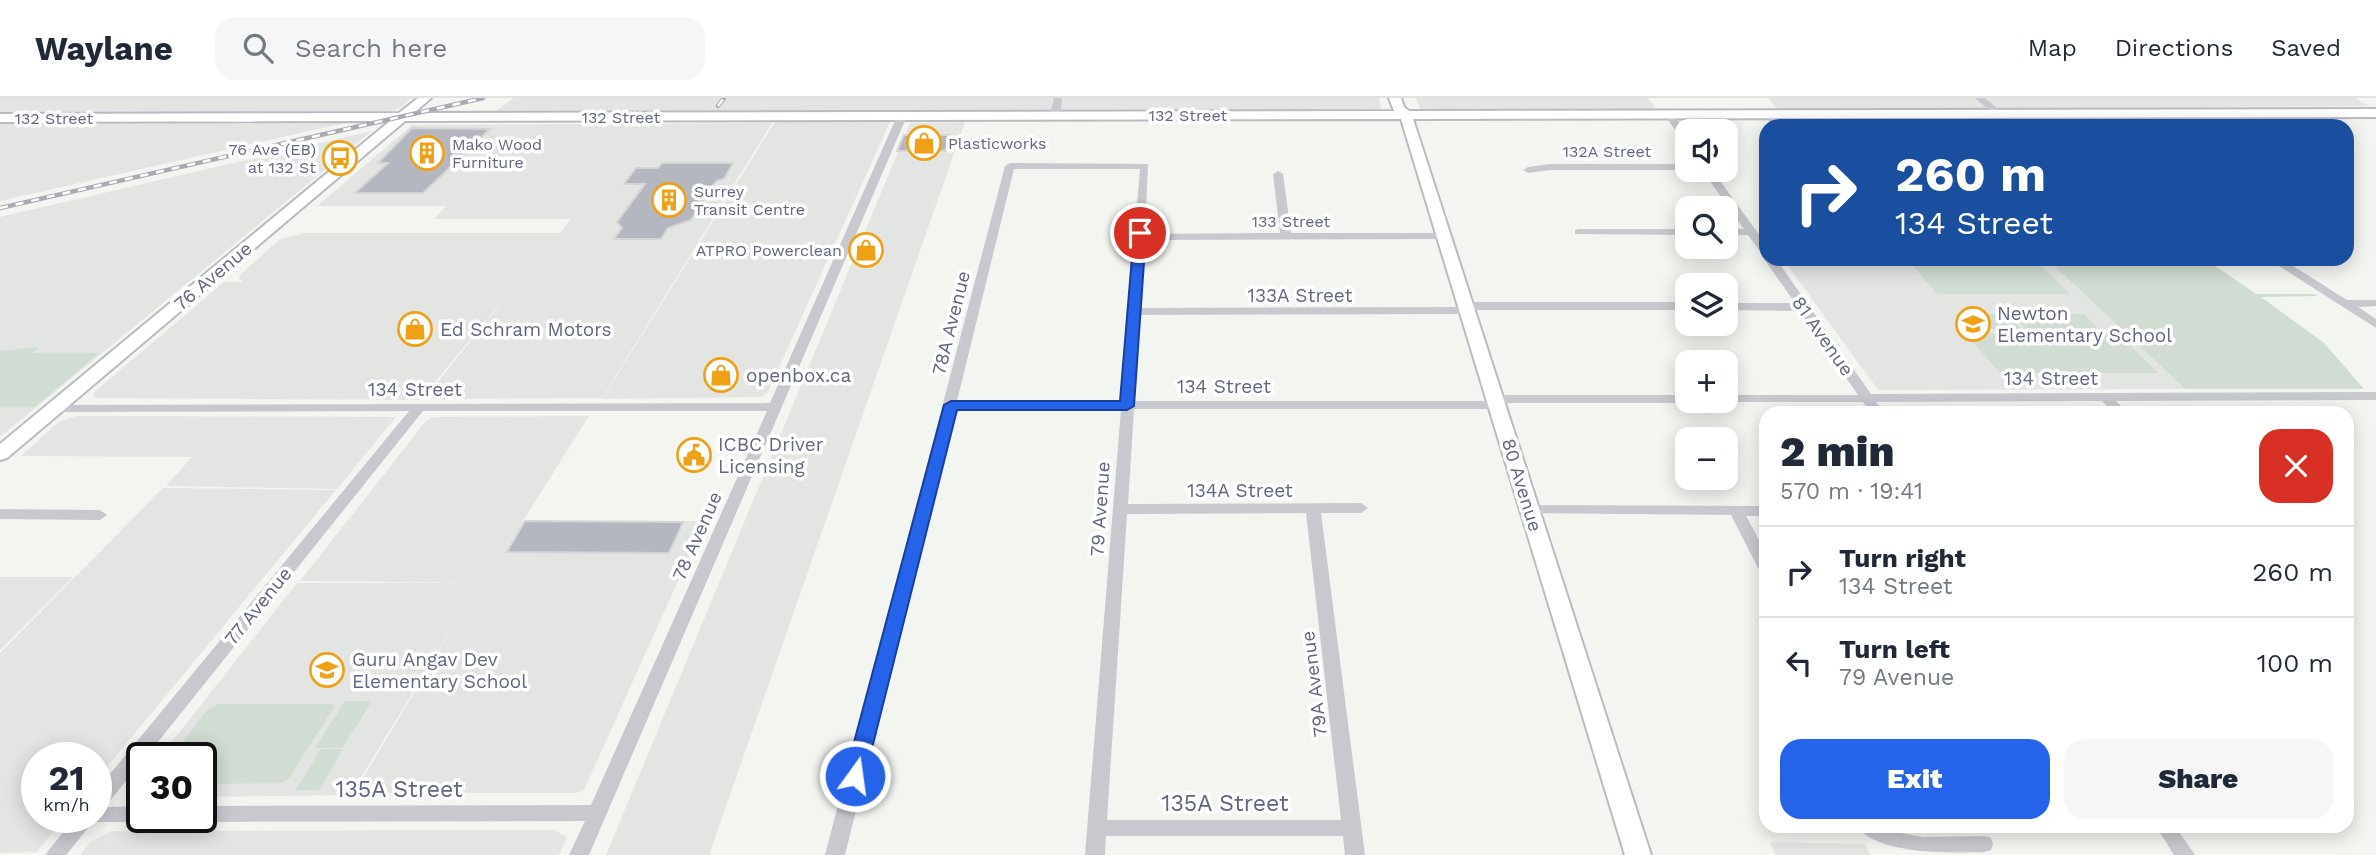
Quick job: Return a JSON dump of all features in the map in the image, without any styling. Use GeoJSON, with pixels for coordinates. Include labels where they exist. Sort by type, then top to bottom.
{"type":"FeatureCollection","features":[{"type":"Feature","properties":{"kind":"main road","name":"76 Avenue"},"geometry":{"type":"LineString","coordinates":[[0,454],[425,98]]}},
{"type":"Feature","properties":{"kind":"main road"},"geometry":{"type":"LineString","coordinates":[[2370,98],[2376,101]]}},
{"type":"Feature","properties":{"kind":"main road","name":"132 Street"},"geometry":{"type":"LineString","coordinates":[[0,118],[1055,116],[1402,104],[1669,114],[2376,113]]}},
{"type":"Feature","properties":{"kind":"main road","name":"80 Avenue"},"geometry":{"type":"LineString","coordinates":[[1402,104],[1638,855]]}},
{"type":"Feature","properties":{"kind":"street"},"geometry":{"type":"LineString","coordinates":[[1055,116],[1058,98]]}},
{"type":"Feature","properties":{"kind":"street"},"geometry":{"type":"LineString","coordinates":[[1979,98],[1999,114]]}},
{"type":"Feature","properties":{"kind":"street"},"geometry":{"type":"LineString","coordinates":[[1669,114],[1675,123]]}},
{"type":"Feature","properties":{"kind":"street"},"geometry":{"type":"LineString","coordinates":[[1768,114],[1772,119]]}},
{"type":"Feature","properties":{"kind":"street","name":"78 Avenue"},"geometry":{"type":"LineString","coordinates":[[579,855],[902,116]]}},
{"type":"Feature","properties":{"kind":"street","name":"78A Avenue"},"geometry":{"type":"LineString","coordinates":[[835,855],[1010,166],[1145,166]]}},
{"type":"Feature","properties":{"kind":"street","name":"79 Avenue"},"geometry":{"type":"LineString","coordinates":[[1095,855],[1145,166]]}},
{"type":"Feature","properties":{"kind":"street","name":"132A Street"},"geometry":{"type":"LineString","coordinates":[[1528,170],[1549,167],[1675,167]]}},
{"type":"Feature","properties":{"kind":"street"},"geometry":{"type":"LineString","coordinates":[[1278,174],[1286,237]]}},
{"type":"Feature","properties":{"kind":"street"},"geometry":{"type":"LineString","coordinates":[[1716,182],[1759,242]]}},
{"type":"Feature","properties":{"kind":"street"},"geometry":{"type":"LineString","coordinates":[[1579,232],[1675,232]]}},
{"type":"Feature","properties":{"kind":"street"},"geometry":{"type":"LineString","coordinates":[[1738,232],[1752,232]]}},
{"type":"Feature","properties":{"kind":"street","name":"133 Street"},"geometry":{"type":"LineString","coordinates":[[1139,237],[1443,236]]}},
{"type":"Feature","properties":{"kind":"street","name":"81 Avenue"},"geometry":{"type":"LineString","coordinates":[[1775,266],[1872,406]]}},
{"type":"Feature","properties":{"kind":"street"},"geometry":{"type":"LineString","coordinates":[[2285,266],[2376,324]]}},
{"type":"Feature","properties":{"kind":"street"},"geometry":{"type":"LineString","coordinates":[[2345,304],[2376,303]]}},
{"type":"Feature","properties":{"kind":"street","name":"133A Street"},"geometry":{"type":"LineString","coordinates":[[1134,312],[1675,306]]}},
{"type":"Feature","properties":{"kind":"street"},"geometry":{"type":"LineString","coordinates":[[1738,307],[1803,307]]}},
{"type":"Feature","properties":{"kind":"street","name":"134 Street"},"geometry":{"type":"LineString","coordinates":[[1738,398],[2376,396]]}},
{"type":"Feature","properties":{"kind":"street"},"geometry":{"type":"LineString","coordinates":[[2106,398],[2114,406]]}},
{"type":"Feature","properties":{"kind":"street","name":"134 Street"},"geometry":{"type":"LineString","coordinates":[[951,405],[1127,406],[1675,399]]}},
{"type":"Feature","properties":{"kind":"street","name":"134 Street"},"geometry":{"type":"LineString","coordinates":[[55,408],[775,407]]}},
{"type":"Feature","properties":{"kind":"street","name":"77 Avenue"},"geometry":{"type":"LineString","coordinates":[[112,785],[419,408]]}},
{"type":"Feature","properties":{"kind":"street","name":"134A Street"},"geometry":{"type":"LineString","coordinates":[[1119,509],[1361,508]]}},
{"type":"Feature","properties":{"kind":"street","name":"79A Avenue"},"geometry":{"type":"LineString","coordinates":[[1313,509],[1355,855]]}},
{"type":"Feature","properties":{"kind":"street"},"geometry":{"type":"LineString","coordinates":[[1530,510],[1759,511]]}},
{"type":"Feature","properties":{"kind":"street"},"geometry":{"type":"LineString","coordinates":[[1736,511],[1759,555]]}},
{"type":"Feature","properties":{"kind":"street"},"geometry":{"type":"LineString","coordinates":[[0,514],[100,515]]}},
{"type":"Feature","properties":{"kind":"street","name":"135A Street"},"geometry":{"type":"LineString","coordinates":[[217,814],[597,813]]}},
{"type":"Feature","properties":{"kind":"street","name":"135A Street"},"geometry":{"type":"LineString","coordinates":[[1097,828],[1352,828]]}},
{"type":"Feature","properties":{"kind":"street"},"geometry":{"type":"LineString","coordinates":[[55,855],[73,833]]}},
{"type":"Feature","properties":{"kind":"street"},"geometry":{"type":"LineString","coordinates":[[1877,833],[1898,843],[1984,844]]}},
{"type":"Feature","properties":{"kind":"street"},"geometry":{"type":"LineString","coordinates":[[2170,833],[2185,855]]}},
{"type":"Feature","properties":{"kind":"shaded area"},"geometry":{"type":"Polygon","coordinates":[[[0,98],[412,98],[400,108],[383,113],[218,113],[0,112],[0,98]]]}},
{"type":"Feature","properties":{"kind":"shaded area"},"geometry":{"type":"Polygon","coordinates":[[[514,98],[1379,98],[1382,111],[494,112],[514,98]]]}},
{"type":"Feature","properties":{"kind":"shaded area"},"geometry":{"type":"Polygon","coordinates":[[[1416,98],[1648,98],[1656,109],[1421,110],[1416,98]]]}},
{"type":"Feature","properties":{"kind":"shaded area"},"geometry":{"type":"Polygon","coordinates":[[[1768,98],[2355,98],[2369,106],[1777,109],[1768,98]]]}},
{"type":"Feature","properties":{"kind":"shaded area"},"geometry":{"type":"Polygon","coordinates":[[[775,122],[890,122],[767,394],[761,397],[602,399],[775,122]]]}},
{"type":"Feature","properties":{"kind":"shaded area"},"geometry":{"type":"Polygon","coordinates":[[[965,122],[709,855],[606,855],[910,123],[965,122]]]}},
{"type":"Feature","properties":{"kind":"shaded area"},"geometry":{"type":"Polygon","coordinates":[[[345,123],[0,201],[0,124],[345,123]]]}},
{"type":"Feature","properties":{"kind":"shaded area"},"geometry":{"type":"Polygon","coordinates":[[[772,123],[602,398],[424,399],[518,282],[420,400],[95,398],[93,393],[224,282],[244,282],[239,279],[240,275],[280,239],[305,233],[560,233],[571,219],[434,219],[446,206],[317,206],[412,125],[772,123]]]}},
{"type":"Feature","properties":{"kind":"shaded area"},"geometry":{"type":"Polygon","coordinates":[[[372,131],[0,437],[0,217],[372,131]]]}},
{"type":"Feature","properties":{"kind":"shaded area","name":"Newton Elementary School"},"geometry":{"type":"Polygon","coordinates":[[[1788,266],[2054,266],[2185,389],[1878,390],[1788,266]]]}},
{"type":"Feature","properties":{"kind":"shaded area"},"geometry":{"type":"Polygon","coordinates":[[[1913,266],[2041,266],[2070,294],[1937,294],[1913,266]]]}},
{"type":"Feature","properties":{"kind":"shaded area"},"geometry":{"type":"Polygon","coordinates":[[[2054,266],[2215,266],[2256,294],[2314,294],[2318,296],[2261,297],[2324,343],[2364,389],[2185,389],[2054,266]]]}},
{"type":"Feature","properties":{"kind":"shaded area"},"geometry":{"type":"Polygon","coordinates":[[[2009,307],[2038,307],[2045,314],[2084,314],[2098,328],[2025,328],[2009,307]]]}},
{"type":"Feature","properties":{"kind":"shaded area"},"geometry":{"type":"Polygon","coordinates":[[[1954,314],[2007,314],[2021,329],[1968,329],[1954,314]]]}},
{"type":"Feature","properties":{"kind":"shaded area"},"geometry":{"type":"Polygon","coordinates":[[[1965,333],[2117,333],[2158,373],[2000,373],[1965,333]]]}},
{"type":"Feature","properties":{"kind":"shaded area"},"geometry":{"type":"Polygon","coordinates":[[[38,347],[32,353],[99,353],[35,407],[0,407],[0,351],[38,347]]]}},
{"type":"Feature","properties":{"kind":"shaded area"},"geometry":{"type":"Polygon","coordinates":[[[78,416],[396,417],[337,489],[166,486],[192,457],[21,456],[60,421],[78,416]]]}},
{"type":"Feature","properties":{"kind":"shaded area"},"geometry":{"type":"Polygon","coordinates":[[[589,416],[523,521],[705,521],[584,790],[576,793],[354,793],[468,603],[350,795],[217,797],[217,742],[172,742],[297,583],[481,583],[300,581],[426,421],[434,417],[589,416]]]}},
{"type":"Feature","properties":{"kind":"shaded area"},"geometry":{"type":"Polygon","coordinates":[[[163,488],[336,490],[112,761],[112,742],[21,742],[21,833],[52,833],[37,852],[0,853],[0,653],[163,488]]]}},
{"type":"Feature","properties":{"kind":"shaded area"},"geometry":{"type":"Polygon","coordinates":[[[0,577],[73,577],[0,650],[0,577]]]}},
{"type":"Feature","properties":{"kind":"shaded area"},"geometry":{"type":"Polygon","coordinates":[[[345,701],[372,701],[342,748],[315,748],[345,701]]]}},
{"type":"Feature","properties":{"kind":"shaded area"},"geometry":{"type":"Polygon","coordinates":[[[219,704],[335,706],[289,778],[282,783],[217,784],[217,742],[183,742],[207,710],[219,704]]]}},
{"type":"Feature","properties":{"kind":"shaded area"},"geometry":{"type":"Polygon","coordinates":[[[321,749],[343,749],[319,790],[296,790],[321,749]]]}},
{"type":"Feature","properties":{"kind":"shaded area"},"geometry":{"type":"Polygon","coordinates":[[[555,830],[567,838],[559,855],[80,855],[90,842],[112,831],[217,833],[217,831],[555,830]]]}},
{"type":"Feature","properties":{"kind":"shaded area"},"geometry":{"type":"Polygon","coordinates":[[[1770,842],[1865,844],[1870,855],[1776,855],[1770,842]]]}},
{"type":"Feature","properties":{"kind":"building","name":"Mako Wood Furniture"},"geometry":{"type":"Polygon","coordinates":[[[412,128],[490,129],[423,193],[355,193],[388,163],[378,163],[412,128]]]}},
{"type":"Feature","properties":{"kind":"building","name":"Plasticworks"},"geometry":{"type":"Polygon","coordinates":[[[904,135],[950,135],[945,151],[897,151],[904,135]]]}},
{"type":"Feature","properties":{"kind":"building","name":"Surrey Transit Centre"},"geometry":{"type":"Polygon","coordinates":[[[662,163],[733,163],[724,179],[716,181],[691,220],[668,228],[661,239],[614,239],[622,228],[617,222],[645,184],[624,184],[636,168],[658,168],[662,163]]]}},
{"type":"Feature","properties":{"kind":"building","name":"ICBC Driver Licensing"},"geometry":{"type":"Polygon","coordinates":[[[525,521],[683,522],[669,553],[507,552],[525,521]]]}},
{"type":"Feature","properties":{"kind":"railway"},"geometry":{"type":"LineString","coordinates":[[0,208],[483,98]]}},
{"type":"Feature","properties":{"kind":"railway"},"geometry":{"type":"LineString","coordinates":[[718,106],[724,98]]}},
{"type":"Feature","properties":{"kind":"place","name":"Plasticworks"},"geometry":{"type":"Point","coordinates":[924,143]}},
{"type":"Feature","properties":{"kind":"place","name":"Mako Wood Furniture"},"geometry":{"type":"Point","coordinates":[427,153]}},
{"type":"Feature","properties":{"kind":"place","name":"76 Ave (EB) at 132 St"},"geometry":{"type":"Point","coordinates":[340,158]}},
{"type":"Feature","properties":{"kind":"place","name":"Surrey Transit Centre"},"geometry":{"type":"Point","coordinates":[669,200]}},
{"type":"Feature","properties":{"kind":"place","name":"ATPRO Powerclean"},"geometry":{"type":"Point","coordinates":[866,250]}},
{"type":"Feature","properties":{"kind":"place","name":"Newton Elementary School"},"geometry":{"type":"Point","coordinates":[1973,324]}},
{"type":"Feature","properties":{"kind":"place","name":"Ed Schram Motors"},"geometry":{"type":"Point","coordinates":[415,329]}},
{"type":"Feature","properties":{"kind":"place","name":"openbox.ca"},"geometry":{"type":"Point","coordinates":[721,375]}},
{"type":"Feature","properties":{"kind":"place","name":"ICBC Driver Licensing"},"geometry":{"type":"Point","coordinates":[694,455]}},
{"type":"Feature","properties":{"kind":"place","name":"Guru Angav Dev Elementary School"},"geometry":{"type":"Point","coordinates":[327,670]}},
{"type":"Feature","properties":{"kind":"route"},"geometry":{"type":"LineString","coordinates":[[855,776],[951,405],[1127,406],[1140,233]]}}]}
